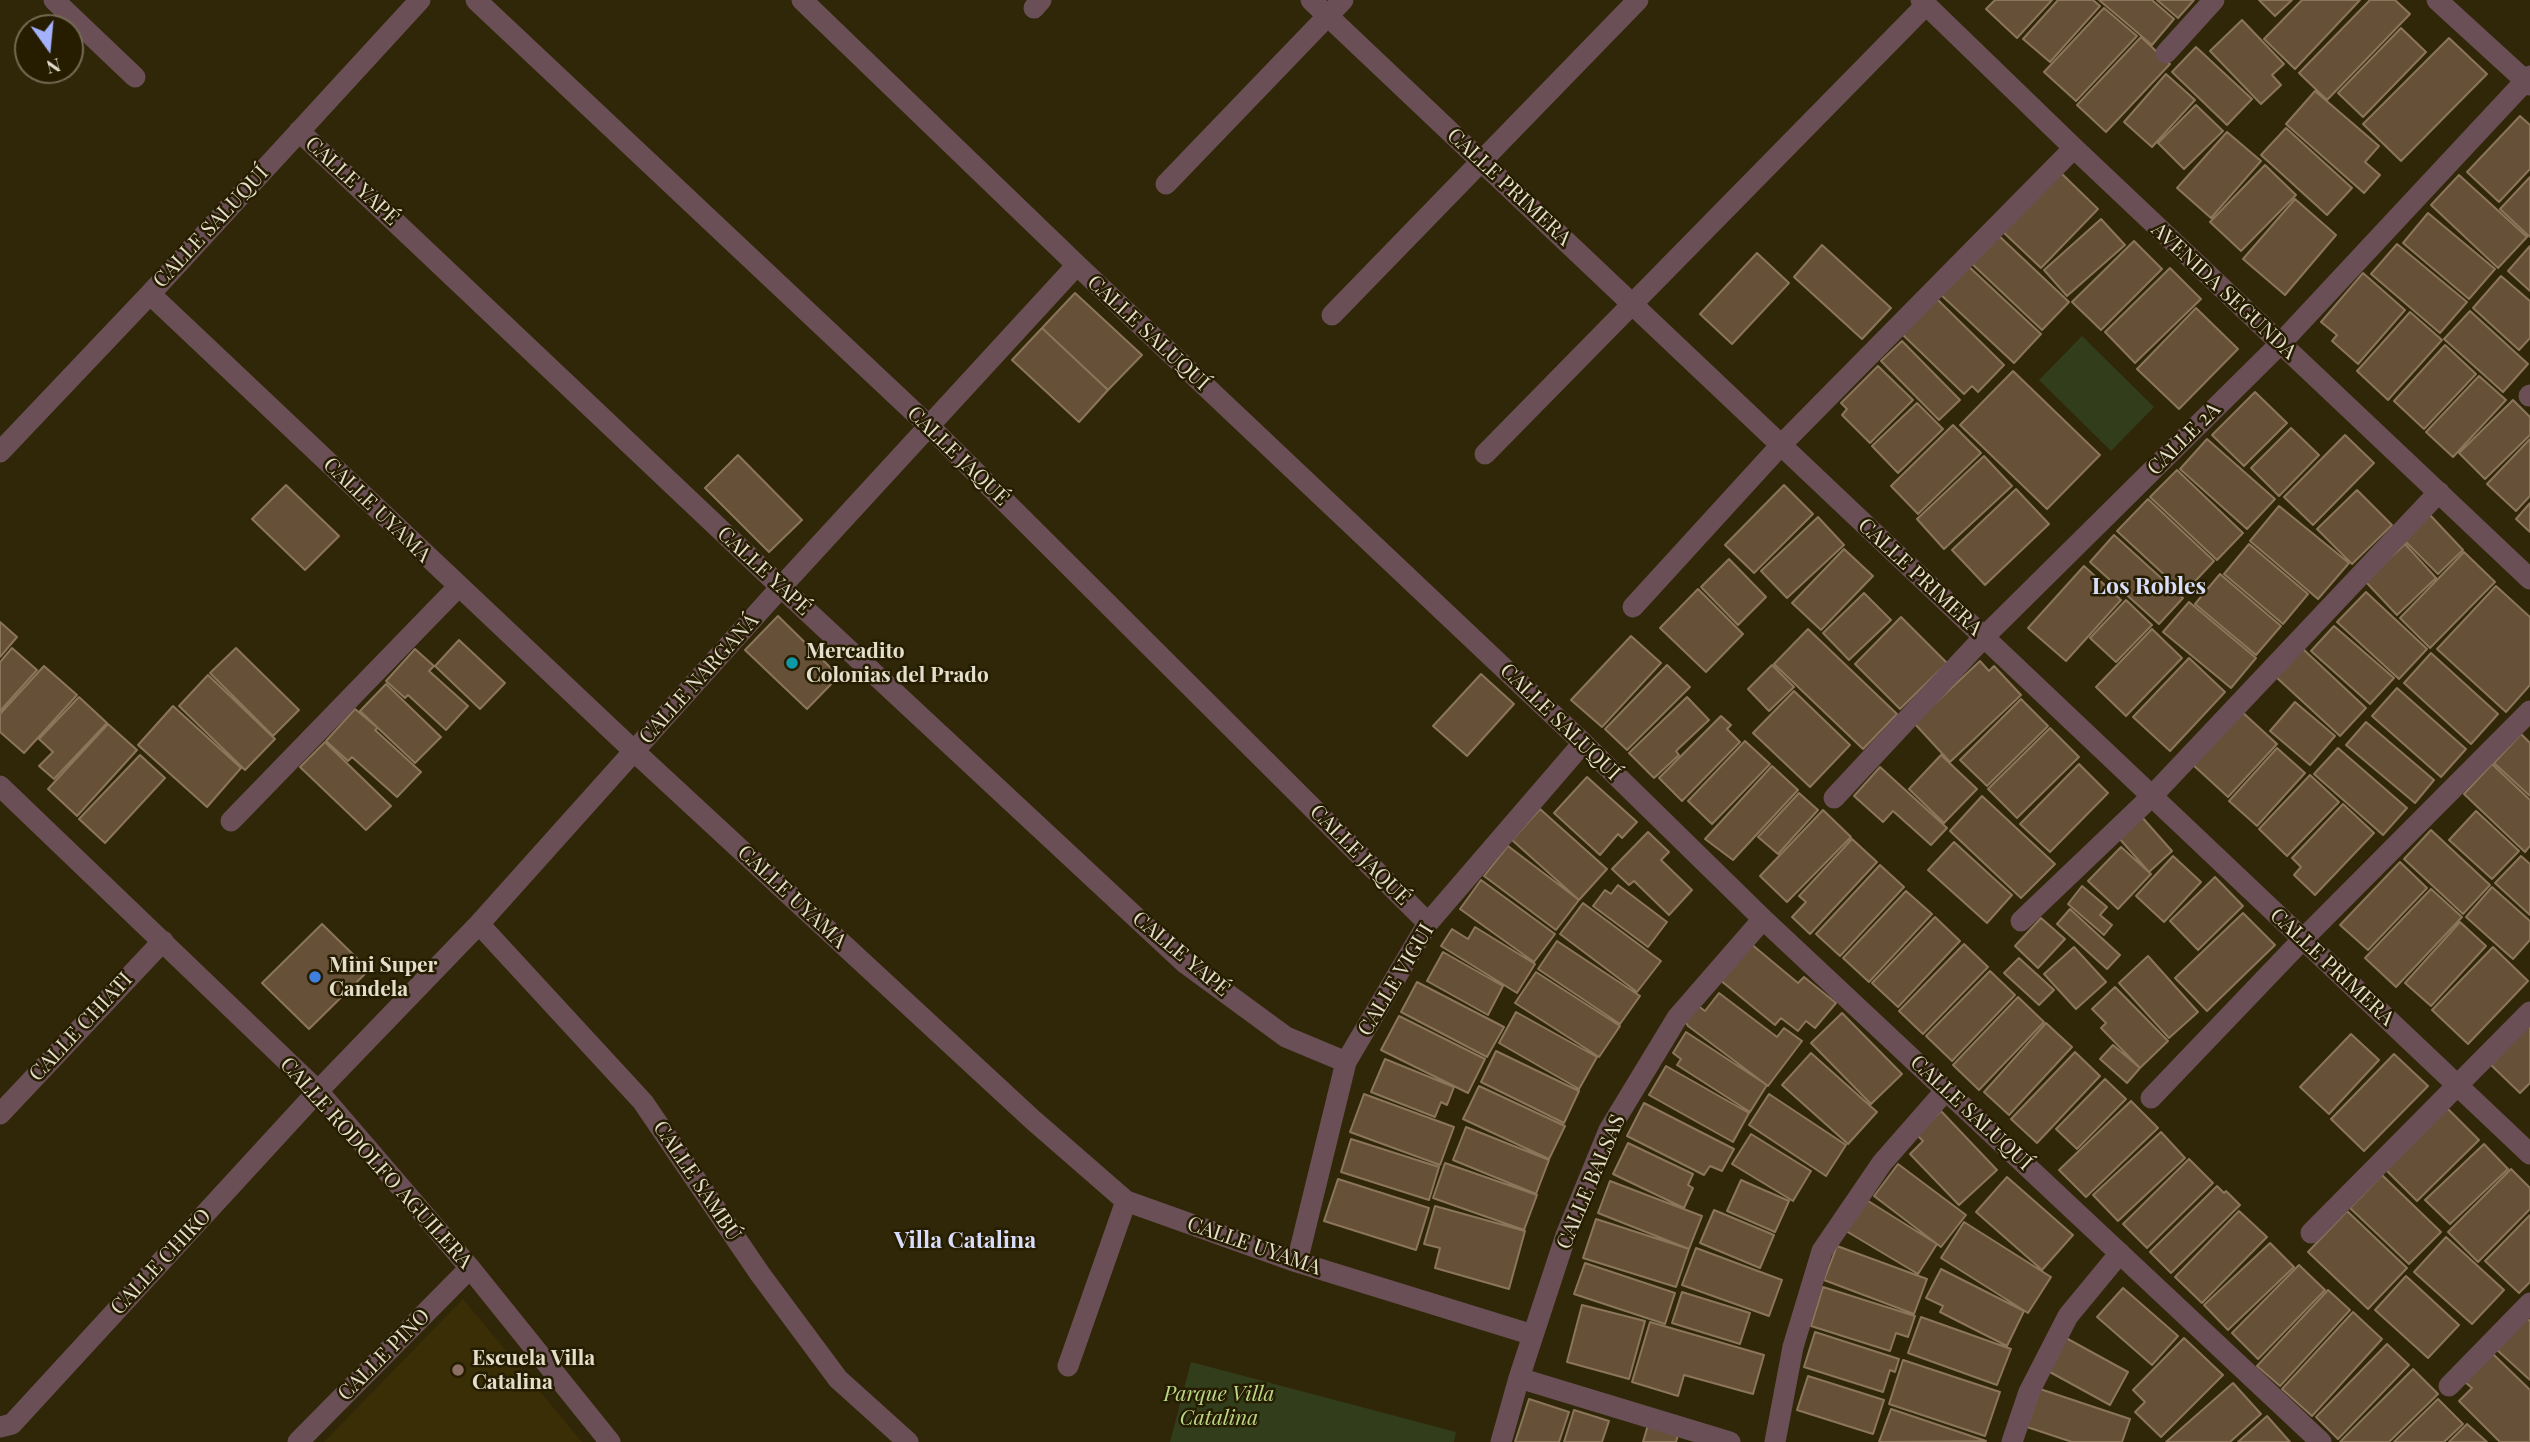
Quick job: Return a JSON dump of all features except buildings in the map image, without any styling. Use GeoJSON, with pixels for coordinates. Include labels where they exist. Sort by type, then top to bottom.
{"type":"FeatureCollection","features":[{"type":"Feature","properties":{"kind":"street"},"geometry":{"type":"LineString","coordinates":[[54,0],[135,77]]}},
{"type":"Feature","properties":{"kind":"street","name":"CALLE SALUQUÍ"},"geometry":{"type":"LineString","coordinates":[[0,452],[150,294],[420,0]]}},
{"type":"Feature","properties":{"kind":"street","name":"CALLE JAQUÉ"},"geometry":{"type":"LineString","coordinates":[[476,0],[930,427],[1428,923]]}},
{"type":"Feature","properties":{"kind":"street","name":"CALLE SALUQUÍ"},"geometry":{"type":"LineString","coordinates":[[802,0],[1077,265],[1583,743],[1763,919],[2321,1442]]}},
{"type":"Feature","properties":{"kind":"street","name":"CALLE PRIMERA"},"geometry":{"type":"LineString","coordinates":[[1311,0],[2530,1154]]}},
{"type":"Feature","properties":{"kind":"street"},"geometry":{"type":"LineString","coordinates":[[1166,184],[1343,0]]}},
{"type":"Feature","properties":{"kind":"street"},"geometry":{"type":"LineString","coordinates":[[1332,315],[1638,0]]}},
{"type":"Feature","properties":{"kind":"street"},"geometry":{"type":"LineString","coordinates":[[2166,53],[2214,0]]}},
{"type":"Feature","properties":{"kind":"street"},"geometry":{"type":"LineString","coordinates":[[2437,0],[2529,81]]}},
{"type":"Feature","properties":{"kind":"street"},"geometry":{"type":"LineString","coordinates":[[1485,454],[1633,305],[1924,2]]}},
{"type":"Feature","properties":{"kind":"street","name":"AVENIDA SEGUNDA"},"geometry":{"type":"LineString","coordinates":[[1924,2],[2074,148],[2530,579]]}},
{"type":"Feature","properties":{"kind":"street","name":"CALLE 2A"},"geometry":{"type":"LineString","coordinates":[[1834,798],[1984,638],[2280,344],[2529,81]]}},
{"type":"Feature","properties":{"kind":"street","name":"CALLE YAPÉ"},"geometry":{"type":"LineString","coordinates":[[299,131],[781,587],[1185,963],[1286,1037],[1346,1062]]}},
{"type":"Feature","properties":{"kind":"street"},"geometry":{"type":"LineString","coordinates":[[1633,607],[1781,445],[2074,148]]}},
{"type":"Feature","properties":{"kind":"street","name":"CALLE NARGANÁ"},"geometry":{"type":"LineString","coordinates":[[318,1091],[479,924],[781,587],[1077,265]]}},
{"type":"Feature","properties":{"kind":"street","name":"CALLE UYAMA"},"geometry":{"type":"LineString","coordinates":[[150,294],[635,752],[1033,1120],[1126,1201],[1297,1262],[1533,1335]]}},
{"type":"Feature","properties":{"kind":"street"},"geometry":{"type":"LineString","coordinates":[[2021,921],[2152,796],[2440,492]]}},
{"type":"Feature","properties":{"kind":"street"},"geometry":{"type":"LineString","coordinates":[[231,821],[458,587]]}},
{"type":"Feature","properties":{"kind":"street"},"geometry":{"type":"LineString","coordinates":[[2151,1098],[2303,939],[2530,710]]}},
{"type":"Feature","properties":{"kind":"street","name":"CALLE VIGUI"},"geometry":{"type":"LineString","coordinates":[[1297,1262],[1346,1062],[1428,923],[1583,743]]}},
{"type":"Feature","properties":{"kind":"street","name":"CALLE RODOLFO AGUILERA"},"geometry":{"type":"LineString","coordinates":[[2,791],[318,1091],[470,1268],[610,1442]]}},
{"type":"Feature","properties":{"kind":"street","name":"CALLE BALSAS"},"geometry":{"type":"LineString","coordinates":[[1501,1442],[1566,1236],[1609,1130],[1677,1018],[1763,919]]}},
{"type":"Feature","properties":{"kind":"street","name":"CALLE SAMBÚ"},"geometry":{"type":"LineString","coordinates":[[479,924],[643,1101],[760,1274],[838,1379],[908,1442]]}},
{"type":"Feature","properties":{"kind":"street","name":"CALLE CHIATI"},"geometry":{"type":"LineString","coordinates":[[0,1114],[163,941]]}},
{"type":"Feature","properties":{"kind":"street"},"geometry":{"type":"LineString","coordinates":[[2311,1233],[2530,1012]]}},
{"type":"Feature","properties":{"kind":"street"},"geometry":{"type":"LineString","coordinates":[[1775,1442],[1793,1348],[1822,1251],[1882,1163],[1946,1090]]}},
{"type":"Feature","properties":{"kind":"street","name":"CALLE CHIKO"},"geometry":{"type":"LineString","coordinates":[[0,1427],[12,1424],[318,1091]]}},
{"type":"Feature","properties":{"kind":"street"},"geometry":{"type":"LineString","coordinates":[[1068,1366],[1126,1201]]}},
{"type":"Feature","properties":{"kind":"street"},"geometry":{"type":"LineString","coordinates":[[2012,1442],[2029,1392],[2068,1316],[2120,1253]]}},
{"type":"Feature","properties":{"kind":"street","name":"CALLE PINO"},"geometry":{"type":"LineString","coordinates":[[298,1442],[470,1268]]}},
{"type":"Feature","properties":{"kind":"street"},"geometry":{"type":"LineString","coordinates":[[2449,1386],[2530,1303]]}},
{"type":"Feature","properties":{"kind":"street"},"geometry":{"type":"LineString","coordinates":[[1519,1378],[1730,1442]]}},
{"type":"Feature","properties":{"kind":"shaded area","name":"Escuela Villa Catalina"},"geometry":{"type":"Polygon","coordinates":[[[463,1299],[582,1442],[324,1442],[463,1299]]]}},
{"type":"Feature","properties":{"kind":"green space"},"geometry":{"type":"Polygon","coordinates":[[[2082,336],[2154,407],[2111,451],[2039,380],[2082,336]]]}},
{"type":"Feature","properties":{"kind":"green space","name":"Parque Villa Catalina"},"geometry":{"type":"Polygon","coordinates":[[[1191,1362],[1456,1432],[1454,1442],[1170,1442],[1191,1362]]]}},
{"type":"Feature","properties":{"kind":"place","name":"Mercadito Colonias del Prado"},"geometry":{"type":"Point","coordinates":[792,663]}},
{"type":"Feature","properties":{"kind":"place","name":"Mini Super Candela"},"geometry":{"type":"Point","coordinates":[315,977]}},
{"type":"Feature","properties":{"kind":"place","name":"Escuela Villa Catalina"},"geometry":{"type":"Point","coordinates":[458,1370]}},
{"type":"Feature","properties":{"kind":"district","name":"Los Robles"},"geometry":{"type":"Point","coordinates":[2149,587]}},
{"type":"Feature","properties":{"kind":"district","name":"Villa Catalina"},"geometry":{"type":"Point","coordinates":[965,1241]}}]}
